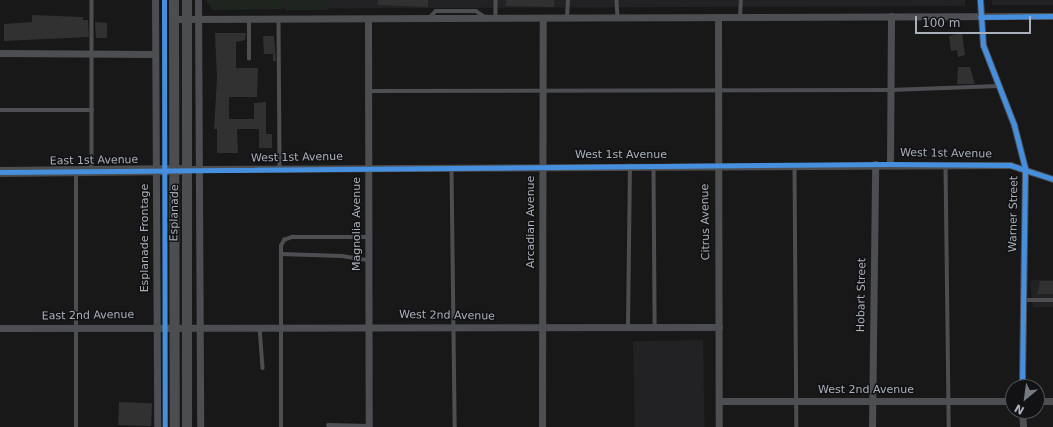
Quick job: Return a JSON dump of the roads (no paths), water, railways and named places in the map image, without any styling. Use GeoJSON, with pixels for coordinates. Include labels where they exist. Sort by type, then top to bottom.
{"type":"FeatureCollection","features":[{"type":"Feature","properties":{"kind":"main road","name":"Esplanade"},"geometry":{"type":"LineString","coordinates":[[174,0],[174,170],[187,427]]}},
{"type":"Feature","properties":{"kind":"main road","name":"Esplanade"},"geometry":{"type":"LineString","coordinates":[[175,427],[188,169],[187,0]]}},
{"type":"Feature","properties":{"kind":"main road","name":"East 1st Avenue"},"geometry":{"type":"LineString","coordinates":[[0,172],[76,172],[188,169]]}},
{"type":"Feature","properties":{"kind":"street","name":"Esplanade Frontage"},"geometry":{"type":"LineString","coordinates":[[155,0],[154,54],[157,427]]}},
{"type":"Feature","properties":{"kind":"street"},"geometry":{"type":"LineString","coordinates":[[198,0],[200,427]]}},
{"type":"Feature","properties":{"kind":"street","name":"Warner Street"},"geometry":{"type":"LineString","coordinates":[[980,0],[983,45],[1014,124],[1025,168],[1022,379]]}},
{"type":"Feature","properties":{"kind":"street"},"geometry":{"type":"LineString","coordinates":[[890,164],[891,16]]}},
{"type":"Feature","properties":{"kind":"street"},"geometry":{"type":"LineString","coordinates":[[174,18],[368,20],[496,18],[1053,16]]}},
{"type":"Feature","properties":{"kind":"street","name":"Citrus Avenue"},"geometry":{"type":"LineString","coordinates":[[718,17],[716,165],[719,427]]}},
{"type":"Feature","properties":{"kind":"street","name":"Arcadian Avenue"},"geometry":{"type":"LineString","coordinates":[[542,427],[543,18]]}},
{"type":"Feature","properties":{"kind":"street","name":"Magnolia Avenue"},"geometry":{"type":"LineString","coordinates":[[368,20],[369,426]]}},
{"type":"Feature","properties":{"kind":"street"},"geometry":{"type":"LineString","coordinates":[[0,53],[154,54]]}},
{"type":"Feature","properties":{"kind":"street","name":"West 1st Avenue"},"geometry":{"type":"LineString","coordinates":[[188,169],[795,164],[1010,165],[1025,168],[1053,179]]}},
{"type":"Feature","properties":{"kind":"street","name":"Hobart Street"},"geometry":{"type":"LineString","coordinates":[[872,427],[875,164]]}},
{"type":"Feature","properties":{"kind":"street","name":"West 2nd Avenue"},"geometry":{"type":"LineString","coordinates":[[181,327],[368,326],[542,329],[719,327]]}},
{"type":"Feature","properties":{"kind":"street","name":"East 2nd Avenue"},"geometry":{"type":"LineString","coordinates":[[0,328],[181,327]]}},
{"type":"Feature","properties":{"kind":"street","name":"West 2nd Avenue"},"geometry":{"type":"LineString","coordinates":[[719,402],[872,400],[1005,401]]}},
{"type":"Feature","properties":{"kind":"lane"},"geometry":{"type":"LineString","coordinates":[[92,0],[92,171]]}},
{"type":"Feature","properties":{"kind":"lane"},"geometry":{"type":"LineString","coordinates":[[496,0],[496,18]]}},
{"type":"Feature","properties":{"kind":"lane"},"geometry":{"type":"LineString","coordinates":[[567,18],[568,0]]}},
{"type":"Feature","properties":{"kind":"lane"},"geometry":{"type":"LineString","coordinates":[[617,0],[618,18]]}},
{"type":"Feature","properties":{"kind":"lane"},"geometry":{"type":"LineString","coordinates":[[740,17],[741,0]]}},
{"type":"Feature","properties":{"kind":"lane"},"geometry":{"type":"LineString","coordinates":[[249,19],[249,59]]}},
{"type":"Feature","properties":{"kind":"lane"},"geometry":{"type":"LineString","coordinates":[[279,19],[280,168]]}},
{"type":"Feature","properties":{"kind":"lane"},"geometry":{"type":"LineString","coordinates":[[368,91],[543,89],[890,90],[998,86]]}},
{"type":"Feature","properties":{"kind":"lane"},"geometry":{"type":"LineString","coordinates":[[0,110],[92,110]]}},
{"type":"Feature","properties":{"kind":"lane"},"geometry":{"type":"LineString","coordinates":[[795,164],[797,427]]}},
{"type":"Feature","properties":{"kind":"lane"},"geometry":{"type":"LineString","coordinates":[[628,328],[630,165]]}},
{"type":"Feature","properties":{"kind":"lane"},"geometry":{"type":"LineString","coordinates":[[654,165],[655,328]]}},
{"type":"Feature","properties":{"kind":"lane"},"geometry":{"type":"LineString","coordinates":[[946,165],[949,427]]}},
{"type":"Feature","properties":{"kind":"lane"},"geometry":{"type":"LineString","coordinates":[[452,166],[456,427]]}},
{"type":"Feature","properties":{"kind":"lane"},"geometry":{"type":"LineString","coordinates":[[76,172],[76,427]]}},
{"type":"Feature","properties":{"kind":"lane"},"geometry":{"type":"LineString","coordinates":[[280,427],[281,254],[284,240],[292,237],[368,237]]}},
{"type":"Feature","properties":{"kind":"lane"},"geometry":{"type":"LineString","coordinates":[[281,254],[342,256],[368,260]]}},
{"type":"Feature","properties":{"kind":"lane"},"geometry":{"type":"LineString","coordinates":[[1023,300],[1053,300]]}},
{"type":"Feature","properties":{"kind":"lane"},"geometry":{"type":"LineString","coordinates":[[260,327],[263,368]]}},
{"type":"Feature","properties":{"kind":"lane"},"geometry":{"type":"LineString","coordinates":[[328,425],[369,426]]}}]}
